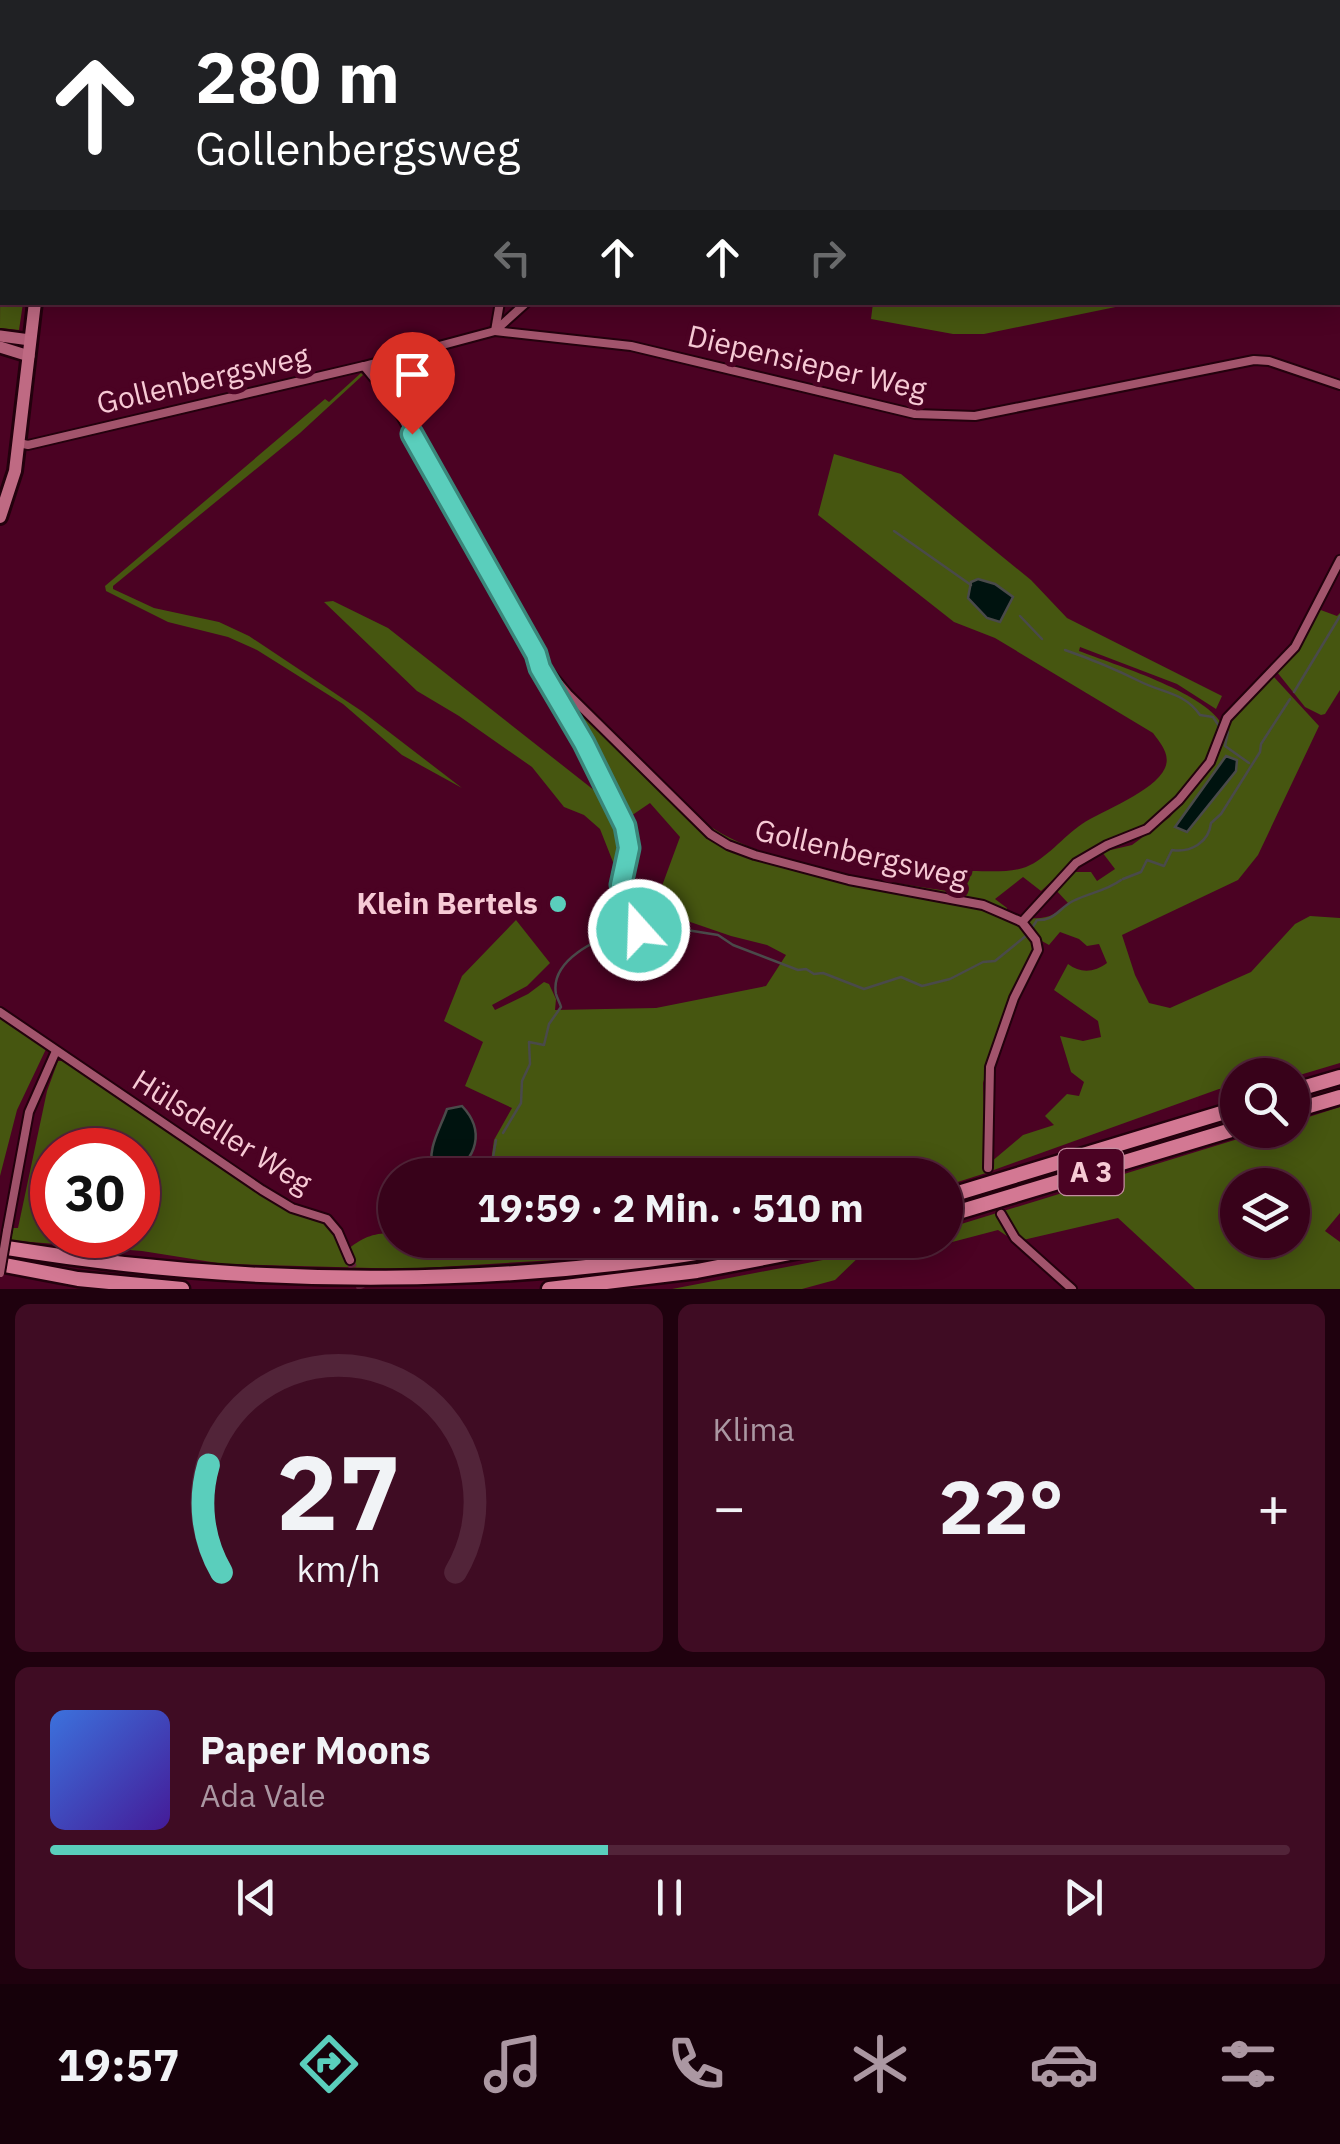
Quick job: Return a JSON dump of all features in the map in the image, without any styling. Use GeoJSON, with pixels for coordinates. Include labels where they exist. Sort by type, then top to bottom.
{"type":"FeatureCollection","features":[{"type":"Feature","properties":{"kind":"highway"},"geometry":{"type":"LineString","coordinates":[[1310,1085],[1340,1076]]}},
{"type":"Feature","properties":{"kind":"highway"},"geometry":{"type":"LineString","coordinates":[[1310,1106],[1340,1097]]}},
{"type":"Feature","properties":{"kind":"highway","name":"A 3"},"geometry":{"type":"LineString","coordinates":[[963,1192],[1220,1113]]}},
{"type":"Feature","properties":{"kind":"highway","name":"A 3"},"geometry":{"type":"LineString","coordinates":[[963,1211],[1220,1133]]}},
{"type":"Feature","properties":{"kind":"highway"},"geometry":{"type":"LineString","coordinates":[[0,1248],[81,1261],[257,1277],[413,1278],[578,1268],[661,1258]]}},
{"type":"Feature","properties":{"kind":"highway"},"geometry":{"type":"LineString","coordinates":[[549,1289],[697,1272],[767,1258]]}},
{"type":"Feature","properties":{"kind":"highway"},"geometry":{"type":"LineString","coordinates":[[0,1264],[78,1279],[182,1289]]}},
{"type":"Feature","properties":{"kind":"main road"},"geometry":{"type":"LineString","coordinates":[[0,518],[14,480],[35,305]]}},
{"type":"Feature","properties":{"kind":"street"},"geometry":{"type":"LineString","coordinates":[[495,331],[499,305]]}},
{"type":"Feature","properties":{"kind":"street"},"geometry":{"type":"LineString","coordinates":[[364,366],[495,331],[525,305]]}},
{"type":"Feature","properties":{"kind":"street","name":"Diepensieper Weg"},"geometry":{"type":"LineString","coordinates":[[495,331],[644,349],[898,411],[946,417],[975,416],[1254,360],[1274,362],[1340,386]]}},
{"type":"Feature","properties":{"kind":"street"},"geometry":{"type":"LineString","coordinates":[[0,336],[30,340]]}},
{"type":"Feature","properties":{"kind":"street"},"geometry":{"type":"LineString","coordinates":[[0,348],[28,356]]}},
{"type":"Feature","properties":{"kind":"street","name":"Gollenbergsweg"},"geometry":{"type":"LineString","coordinates":[[19,444],[364,366],[392,400],[536,654],[568,694],[700,824],[728,846],[849,880],[983,905],[1024,924]]}},
{"type":"Feature","properties":{"kind":"street"},"geometry":{"type":"LineString","coordinates":[[988,1168],[990,1067],[1014,998],[1036,956],[1036,940],[1024,924],[1076,864],[1147,829],[1179,800],[1210,762],[1227,718],[1295,646],[1340,560]]}},
{"type":"Feature","properties":{"kind":"street"},"geometry":{"type":"LineString","coordinates":[[536,654],[625,826],[629,848],[621,885],[637,925],[650,947],[674,957]]}},
{"type":"Feature","properties":{"kind":"street","name":"Hülsdeller Weg"},"geometry":{"type":"LineString","coordinates":[[0,1012],[262,1190],[292,1208],[327,1219],[338,1232],[350,1260]]}},
{"type":"Feature","properties":{"kind":"street"},"geometry":{"type":"LineString","coordinates":[[0,1273],[29,1112],[56,1051]]}},
{"type":"Feature","properties":{"kind":"street"},"geometry":{"type":"LineString","coordinates":[[1001,1214],[1015,1238],[1072,1289]]}},
{"type":"Feature","properties":{"kind":"green space"},"geometry":{"type":"Polygon","coordinates":[[[0,305],[23,305],[19,330],[0,328],[0,305]]]}},
{"type":"Feature","properties":{"kind":"green space"},"geometry":{"type":"Polygon","coordinates":[[[873,305],[1125,305],[984,334],[953,334],[871,319],[873,305]]]}},
{"type":"Feature","properties":{"kind":"green space"},"geometry":{"type":"Polygon","coordinates":[[[361,373],[300,433],[113,589],[154,608],[219,622],[249,636],[363,712],[462,788],[402,755],[343,704],[257,650],[228,637],[168,622],[106,591],[105,586],[325,399],[329,402],[361,373]]]}},
{"type":"Feature","properties":{"kind":"green space"},"geometry":{"type":"Polygon","coordinates":[[[834,454],[901,474],[1031,580],[1067,618],[1222,696],[1216,709],[1177,684],[1080,647],[1079,651],[1177,690],[1212,712],[1222,724],[1208,760],[1147,826],[1076,859],[1041,891],[1023,877],[995,899],[1007,911],[796,866],[754,852],[721,836],[699,819],[758,850],[792,861],[964,894],[971,871],[1026,867],[1082,824],[1150,785],[1165,768],[1166,753],[1153,733],[995,638],[954,622],[818,515],[834,454]]]}},
{"type":"Feature","properties":{"kind":"green space"},"geometry":{"type":"Polygon","coordinates":[[[333,601],[388,628],[604,798],[607,793],[625,836],[625,858],[613,862],[600,829],[584,815],[564,807],[532,767],[417,691],[324,602],[333,601]]]}},
{"type":"Feature","properties":{"kind":"green space"},"geometry":{"type":"Polygon","coordinates":[[[1318,609],[1337,616],[1340,613],[1340,690],[1321,715],[1305,707],[1277,672],[1293,654],[1318,609]]]}},
{"type":"Feature","properties":{"kind":"green space"},"geometry":{"type":"Polygon","coordinates":[[[543,668],[720,842],[844,882],[986,908],[1019,922],[1034,950],[1010,997],[983,1083],[986,1173],[963,1180],[963,1158],[491,1158],[494,1140],[512,1108],[465,1086],[483,1042],[444,1021],[462,976],[516,920],[550,963],[527,986],[492,1005],[495,1010],[544,982],[556,999],[555,1010],[656,1008],[766,986],[786,955],[767,945],[664,913],[652,913],[680,837],[650,803],[625,820],[609,783],[543,668]]]}},
{"type":"Feature","properties":{"kind":"green space"},"geometry":{"type":"Polygon","coordinates":[[[1273,676],[1319,726],[1258,855],[1238,880],[1122,935],[1149,1003],[1170,1008],[1251,972],[1295,924],[1310,916],[1340,918],[1340,1063],[1310,1072],[1310,1058],[1220,1058],[1220,1089],[991,1171],[991,1162],[1023,1135],[1054,1125],[1045,1116],[1067,1094],[1079,1096],[1084,1082],[1071,1072],[1060,1036],[1083,1041],[1101,1037],[1098,1021],[1054,990],[1068,964],[1088,971],[1107,963],[1099,944],[1087,946],[1060,932],[1049,945],[1040,940],[1025,917],[1043,918],[1058,911],[1068,903],[1054,888],[1074,872],[1091,872],[1097,881],[1115,869],[1102,852],[1132,845],[1170,817],[1212,764],[1232,714],[1273,676]]]}},
{"type":"Feature","properties":{"kind":"green space"},"geometry":{"type":"Polygon","coordinates":[[[0,1016],[46,1049],[17,1110],[0,1176],[0,1016]]]}},
{"type":"Feature","properties":{"kind":"green space"},"geometry":{"type":"Polygon","coordinates":[[[58,1061],[65,1061],[261,1193],[327,1223],[348,1261],[348,1249],[378,1235],[378,1258],[570,1258],[407,1269],[224,1264],[160,1254],[160,1128],[39,1128],[58,1061]]]}},
{"type":"Feature","properties":{"kind":"green space"},"geometry":{"type":"Polygon","coordinates":[[[1340,1107],[1340,1213],[1325,1231],[1340,1242],[1340,1289],[1195,1289],[1118,1218],[1023,1240],[1015,1231],[1007,1236],[998,1230],[963,1239],[963,1223],[1220,1144],[1220,1148],[1310,1148],[1310,1117],[1340,1107]]]}},
{"type":"Feature","properties":{"kind":"green space"},"geometry":{"type":"Polygon","coordinates":[[[30,1171],[30,1242],[6,1240],[11,1228],[18,1228],[30,1171]]]}},
{"type":"Feature","properties":{"kind":"green space"},"geometry":{"type":"Polygon","coordinates":[[[833,1258],[858,1258],[835,1280],[802,1289],[672,1289],[833,1258]]]}},
{"type":"Feature","properties":{"kind":"shaded area"},"geometry":{"type":"Polygon","coordinates":[[[978,579],[995,584],[1013,597],[1000,622],[987,618],[968,598],[971,582],[978,579]]]}},
{"type":"Feature","properties":{"kind":"shaded area"},"geometry":{"type":"Polygon","coordinates":[[[1226,756],[1237,760],[1236,771],[1187,832],[1175,827],[1226,756]]]}},
{"type":"Feature","properties":{"kind":"shaded area"},"geometry":{"type":"Polygon","coordinates":[[[462,1106],[474,1125],[475,1144],[468,1158],[431,1158],[447,1109],[462,1106]]]}},
{"type":"Feature","properties":{"kind":"waterway"},"geometry":{"type":"LineString","coordinates":[[894,531],[971,585]]}},
{"type":"Feature","properties":{"kind":"waterway"},"geometry":{"type":"LineString","coordinates":[[1020,616],[1042,639]]}},
{"type":"Feature","properties":{"kind":"waterway"},"geometry":{"type":"LineString","coordinates":[[1294,692],[1340,616]]}},
{"type":"Feature","properties":{"kind":"waterway"},"geometry":{"type":"LineString","coordinates":[[1065,650],[1180,697],[1200,715],[1213,717],[1219,726]]}},
{"type":"Feature","properties":{"kind":"waterway"},"geometry":{"type":"LineString","coordinates":[[1123,879],[1141,872],[1147,860],[1164,866],[1172,850],[1186,850],[1203,841],[1290,699]]}},
{"type":"Feature","properties":{"kind":"waterway"},"geometry":{"type":"LineString","coordinates":[[1228,732],[1225,746],[1249,763]]}},
{"type":"Feature","properties":{"kind":"waterway"},"geometry":{"type":"LineString","coordinates":[[1032,928],[1037,920],[1121,880]]}},
{"type":"Feature","properties":{"kind":"waterway"},"geometry":{"type":"LineString","coordinates":[[503,1133],[521,1103],[522,1081],[530,1064],[529,1042],[544,1045],[549,1024],[561,1007],[556,994],[557,979],[564,966],[590,945],[649,917],[674,928],[718,935],[733,945],[798,970],[823,973],[864,989],[901,977],[922,986],[950,979],[983,962],[995,961],[1027,935]]}},
{"type":"Feature","properties":{"kind":"waterway"},"geometry":{"type":"LineString","coordinates":[[493,1158],[496,1140]]}},
{"type":"Feature","properties":{"kind":"tunnel"},"geometry":{"type":"LineString","coordinates":[[350,1260],[361,1289]]}},
{"type":"Feature","properties":{"kind":"place","name":"Klein Bertels"},"geometry":{"type":"Point","coordinates":[558,904]}},
{"type":"Feature","properties":{"kind":"route"},"geometry":{"type":"LineString","coordinates":[[412,434],[621,815],[629,848],[621,885],[639,930]]}}]}
